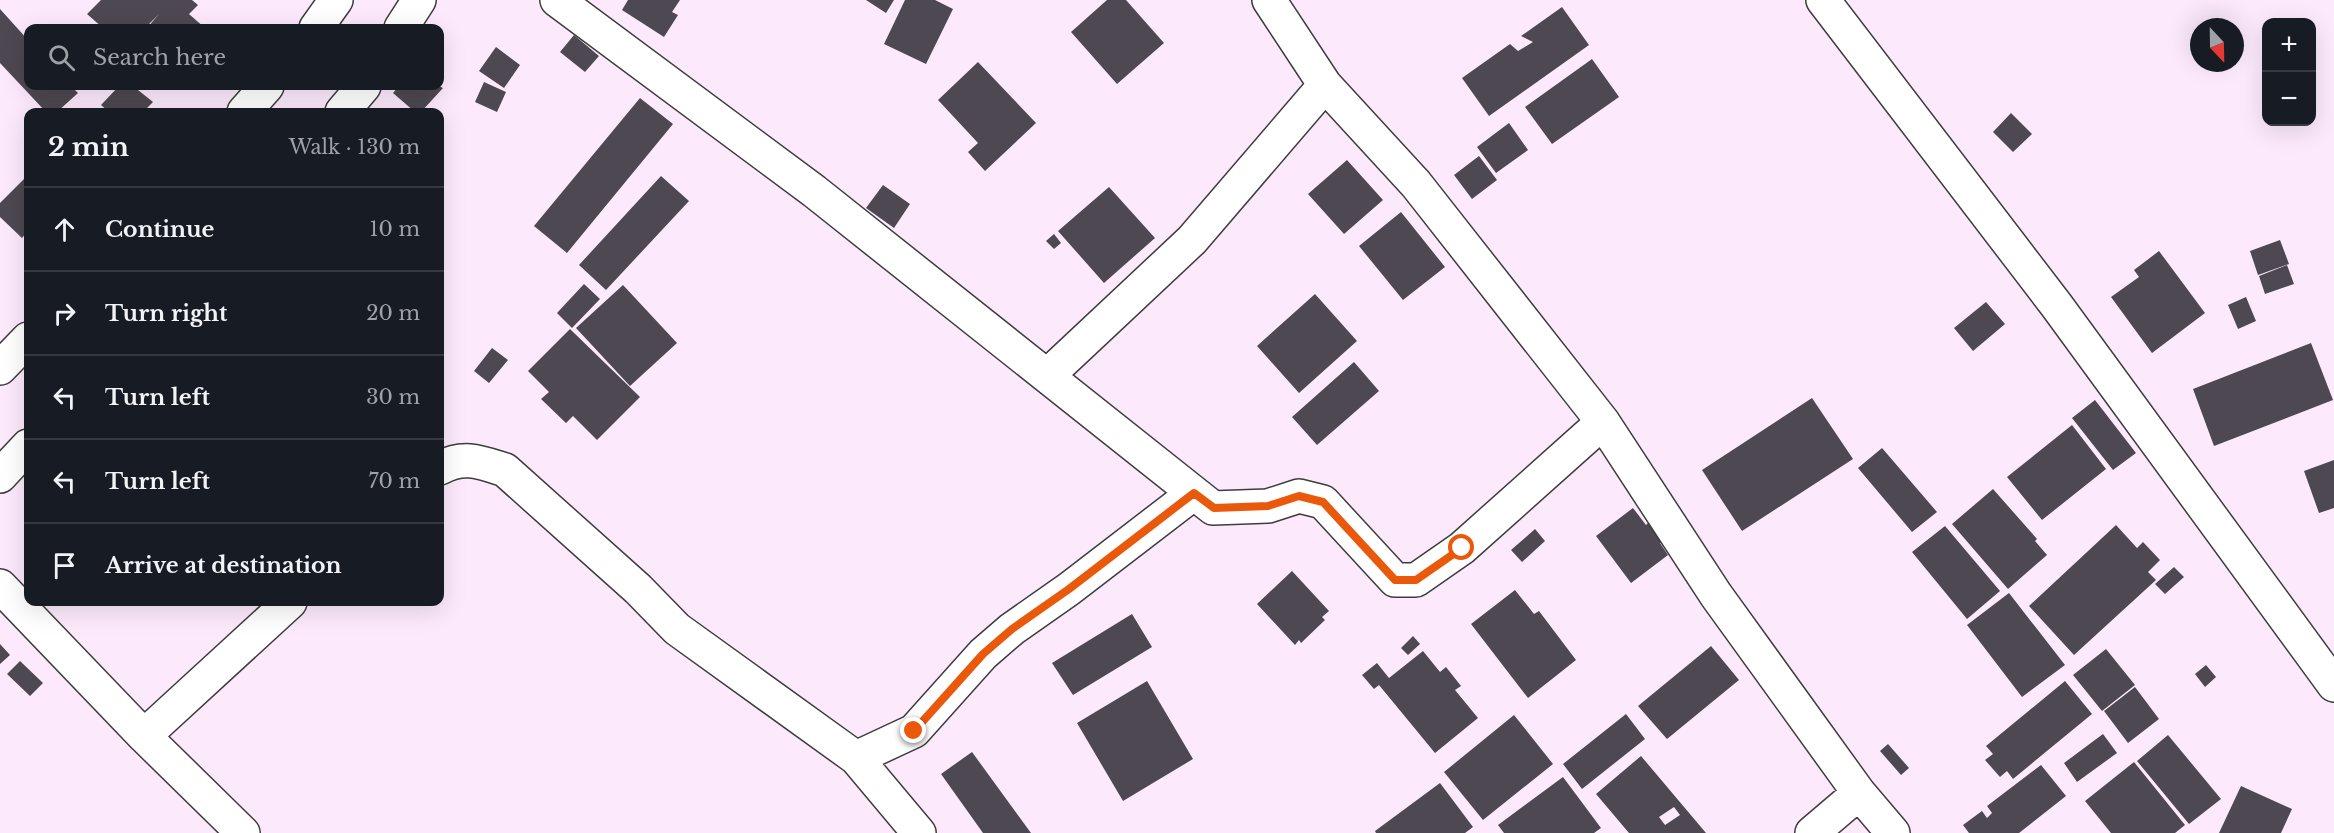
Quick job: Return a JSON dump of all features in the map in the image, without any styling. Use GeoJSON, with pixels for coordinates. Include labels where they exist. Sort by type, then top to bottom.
{"type":"FeatureCollection","features":[{"type":"Feature","properties":{"kind":"street"},"geometry":{"type":"LineString","coordinates":[[319,24],[336,0]]}},
{"type":"Feature","properties":{"kind":"street"},"geometry":{"type":"LineString","coordinates":[[404,24],[419,0]]}},
{"type":"Feature","properties":{"kind":"street"},"geometry":{"type":"LineString","coordinates":[[557,0],[814,191],[1214,508],[1268,506],[1299,496],[1323,502],[1395,580],[1416,580],[1462,548],[1604,422]]}},
{"type":"Feature","properties":{"kind":"street"},"geometry":{"type":"LineString","coordinates":[[1269,0],[1325,84],[1416,184],[1604,422],[1716,595],[1859,792],[1893,833]]}},
{"type":"Feature","properties":{"kind":"street"},"geometry":{"type":"LineString","coordinates":[[1823,0],[2056,306],[2334,684]]}},
{"type":"Feature","properties":{"kind":"street"},"geometry":{"type":"LineString","coordinates":[[1047,376],[1192,240],[1325,84]]}},
{"type":"Feature","properties":{"kind":"street"},"geometry":{"type":"LineString","coordinates":[[248,108],[263,90]]}},
{"type":"Feature","properties":{"kind":"street"},"geometry":{"type":"LineString","coordinates":[[345,108],[361,90]]}},
{"type":"Feature","properties":{"kind":"street"},"geometry":{"type":"LineString","coordinates":[[0,368],[24,343]]}},
{"type":"Feature","properties":{"kind":"street"},"geometry":{"type":"LineString","coordinates":[[0,476],[24,450]]}},
{"type":"Feature","properties":{"kind":"street"},"geometry":{"type":"LineString","coordinates":[[444,466],[457,460],[476,461],[505,470],[638,589],[677,629],[856,758],[919,833]]}},
{"type":"Feature","properties":{"kind":"street"},"geometry":{"type":"LineString","coordinates":[[856,758],[914,731],[976,662],[1012,629],[1069,589],[1194,493]]}},
{"type":"Feature","properties":{"kind":"street"},"geometry":{"type":"LineString","coordinates":[[0,586],[144,736],[243,833]]}},
{"type":"Feature","properties":{"kind":"street"},"geometry":{"type":"LineString","coordinates":[[144,736],[286,606]]}},
{"type":"Feature","properties":{"kind":"street"},"geometry":{"type":"LineString","coordinates":[[1812,833],[1859,792]]}},
{"type":"Feature","properties":{"kind":"building"},"geometry":{"type":"Polygon","coordinates":[[[101,0],[192,0],[198,5],[189,14],[200,24],[150,24],[159,14],[149,24],[98,24],[87,14],[101,0]]]}},
{"type":"Feature","properties":{"kind":"building"},"geometry":{"type":"Polygon","coordinates":[[[628,0],[680,0],[672,12],[678,15],[664,37],[622,10],[628,0]]]}},
{"type":"Feature","properties":{"kind":"building"},"geometry":{"type":"Polygon","coordinates":[[[866,0],[894,0],[886,13],[866,0]]]}},
{"type":"Feature","properties":{"kind":"building"},"geometry":{"type":"Polygon","coordinates":[[[905,0],[935,0],[953,9],[926,64],[884,44],[905,0]]]}},
{"type":"Feature","properties":{"kind":"building"},"geometry":{"type":"Polygon","coordinates":[[[1107,0],[1126,0],[1164,43],[1117,84],[1071,32],[1107,0]]]}},
{"type":"Feature","properties":{"kind":"building"},"geometry":{"type":"Polygon","coordinates":[[[1562,7],[1589,45],[1489,116],[1462,78],[1510,44],[1518,51],[1533,42],[1521,36],[1562,7]]]}},
{"type":"Feature","properties":{"kind":"building"},"geometry":{"type":"Polygon","coordinates":[[[0,9],[24,36],[24,89],[0,63],[0,9]]]}},
{"type":"Feature","properties":{"kind":"building"},"geometry":{"type":"Polygon","coordinates":[[[574,35],[599,56],[585,72],[560,52],[574,35]]]}},
{"type":"Feature","properties":{"kind":"building"},"geometry":{"type":"Polygon","coordinates":[[[496,47],[520,65],[504,88],[479,71],[496,47]]]}},
{"type":"Feature","properties":{"kind":"building"},"geometry":{"type":"Polygon","coordinates":[[[1592,59],[1619,97],[1552,144],[1525,107],[1592,59]]]}},
{"type":"Feature","properties":{"kind":"building"},"geometry":{"type":"Polygon","coordinates":[[[978,62],[1036,123],[985,171],[968,152],[978,143],[938,100],[978,62]]]}},
{"type":"Feature","properties":{"kind":"building"},"geometry":{"type":"Polygon","coordinates":[[[484,82],[506,92],[497,112],[475,102],[484,82]]]}},
{"type":"Feature","properties":{"kind":"building"},"geometry":{"type":"Polygon","coordinates":[[[25,90],[75,90],[78,93],[61,108],[42,108],[25,90]]]}},
{"type":"Feature","properties":{"kind":"building"},"geometry":{"type":"Polygon","coordinates":[[[115,90],[138,90],[153,102],[147,108],[104,108],[101,105],[115,90]]]}},
{"type":"Feature","properties":{"kind":"building"},"geometry":{"type":"Polygon","coordinates":[[[396,90],[441,90],[425,108],[410,108],[393,93],[396,90]]]}},
{"type":"Feature","properties":{"kind":"building"},"geometry":{"type":"Polygon","coordinates":[[[640,98],[673,124],[567,253],[534,226],[640,98]]]}},
{"type":"Feature","properties":{"kind":"building"},"geometry":{"type":"Polygon","coordinates":[[[2011,113],[2032,134],[2013,152],[1993,132],[2011,113]]]}},
{"type":"Feature","properties":{"kind":"building"},"geometry":{"type":"Polygon","coordinates":[[[1509,123],[1528,150],[1496,173],[1477,147],[1509,123]]]}},
{"type":"Feature","properties":{"kind":"building"},"geometry":{"type":"Polygon","coordinates":[[[1479,156],[1497,180],[1472,199],[1454,175],[1479,156]]]}},
{"type":"Feature","properties":{"kind":"building"},"geometry":{"type":"Polygon","coordinates":[[[1347,160],[1383,200],[1344,234],[1308,194],[1347,160]]]}},
{"type":"Feature","properties":{"kind":"building"},"geometry":{"type":"Polygon","coordinates":[[[661,176],[689,201],[606,290],[579,265],[661,176]]]}},
{"type":"Feature","properties":{"kind":"building"},"geometry":{"type":"Polygon","coordinates":[[[24,179],[24,236],[22,238],[0,217],[0,203],[24,179]]]}},
{"type":"Feature","properties":{"kind":"building"},"geometry":{"type":"Polygon","coordinates":[[[883,185],[910,204],[894,228],[866,208],[883,185]]]}},
{"type":"Feature","properties":{"kind":"building"},"geometry":{"type":"Polygon","coordinates":[[[1109,187],[1155,238],[1104,283],[1058,231],[1109,187]]]}},
{"type":"Feature","properties":{"kind":"building"},"geometry":{"type":"Polygon","coordinates":[[[1401,212],[1445,267],[1403,300],[1359,246],[1401,212]]]}},
{"type":"Feature","properties":{"kind":"building"},"geometry":{"type":"Polygon","coordinates":[[[1054,234],[1061,243],[1054,249],[1046,241],[1054,234]]]}},
{"type":"Feature","properties":{"kind":"building"},"geometry":{"type":"Polygon","coordinates":[[[2280,240],[2289,264],[2258,275],[2250,251],[2280,240]]]}},
{"type":"Feature","properties":{"kind":"building"},"geometry":{"type":"Polygon","coordinates":[[[2159,251],[2205,313],[2152,353],[2111,297],[2139,277],[2134,270],[2159,251]]]}},
{"type":"Feature","properties":{"kind":"building"},"geometry":{"type":"Polygon","coordinates":[[[2287,265],[2294,284],[2265,294],[2259,276],[2287,265]]]}},
{"type":"Feature","properties":{"kind":"building"},"geometry":{"type":"Polygon","coordinates":[[[584,284],[600,299],[572,328],[557,313],[584,284]]]}},
{"type":"Feature","properties":{"kind":"building"},"geometry":{"type":"Polygon","coordinates":[[[623,285],[677,343],[630,386],[576,328],[623,285]]]}},
{"type":"Feature","properties":{"kind":"building"},"geometry":{"type":"Polygon","coordinates":[[[1315,294],[1357,341],[1299,393],[1257,346],[1315,294]]]}},
{"type":"Feature","properties":{"kind":"building"},"geometry":{"type":"Polygon","coordinates":[[[2246,297],[2256,321],[2238,329],[2228,305],[2246,297]]]}},
{"type":"Feature","properties":{"kind":"building"},"geometry":{"type":"Polygon","coordinates":[[[1986,302],[2005,324],[1973,351],[1954,328],[1986,302]]]}},
{"type":"Feature","properties":{"kind":"building"},"geometry":{"type":"Polygon","coordinates":[[[570,329],[640,397],[597,440],[573,416],[566,423],[541,399],[549,392],[528,371],[570,329]]]}},
{"type":"Feature","properties":{"kind":"building"},"geometry":{"type":"Polygon","coordinates":[[[2311,343],[2333,400],[2214,446],[2193,389],[2311,343]]]}},
{"type":"Feature","properties":{"kind":"building"},"geometry":{"type":"Polygon","coordinates":[[[492,348],[508,360],[489,383],[474,371],[492,348]]]}},
{"type":"Feature","properties":{"kind":"building"},"geometry":{"type":"Polygon","coordinates":[[[1354,362],[1379,391],[1317,445],[1292,417],[1354,362]]]}},
{"type":"Feature","properties":{"kind":"building"},"geometry":{"type":"Polygon","coordinates":[[[1812,398],[1853,459],[1742,531],[1702,470],[1812,398]]]}},
{"type":"Feature","properties":{"kind":"building"},"geometry":{"type":"Polygon","coordinates":[[[2095,400],[2136,453],[2113,470],[2072,418],[2095,400]]]}},
{"type":"Feature","properties":{"kind":"building"},"geometry":{"type":"Polygon","coordinates":[[[2072,425],[2106,469],[2042,520],[2007,477],[2072,425]]]}},
{"type":"Feature","properties":{"kind":"building"},"geometry":{"type":"Polygon","coordinates":[[[1882,448],[1937,512],[1912,532],[1858,468],[1882,448]]]}},
{"type":"Feature","properties":{"kind":"building"},"geometry":{"type":"Polygon","coordinates":[[[2334,460],[2334,508],[2319,513],[2304,471],[2334,460]]]}},
{"type":"Feature","properties":{"kind":"building"},"geometry":{"type":"Polygon","coordinates":[[[1993,489],[2037,539],[2035,541],[2047,555],[2008,589],[1952,524],[1993,489]]]}},
{"type":"Feature","properties":{"kind":"building"},"geometry":{"type":"Polygon","coordinates":[[[1633,508],[1646,525],[1650,521],[1665,540],[1660,543],[1668,555],[1631,583],[1596,536],[1633,508]]]}},
{"type":"Feature","properties":{"kind":"building"},"geometry":{"type":"Polygon","coordinates":[[[2116,525],[2137,548],[2143,542],[2160,560],[2148,572],[2156,580],[2074,655],[2029,606],[2116,525]]]}},
{"type":"Feature","properties":{"kind":"building"},"geometry":{"type":"Polygon","coordinates":[[[1945,526],[2000,591],[1967,619],[1912,552],[1945,526]]]}},
{"type":"Feature","properties":{"kind":"building"},"geometry":{"type":"Polygon","coordinates":[[[1535,529],[1545,541],[1522,562],[1511,550],[1535,529]]]}},
{"type":"Feature","properties":{"kind":"building"},"geometry":{"type":"Polygon","coordinates":[[[2174,567],[2184,577],[2165,594],[2155,584],[2174,567]]]}},
{"type":"Feature","properties":{"kind":"building"},"geometry":{"type":"Polygon","coordinates":[[[1292,571],[1329,611],[1322,617],[1325,620],[1301,643],[1299,640],[1295,645],[1257,604],[1292,571]]]}},
{"type":"Feature","properties":{"kind":"building"},"geometry":{"type":"Polygon","coordinates":[[[1515,590],[1534,614],[1539,611],[1576,660],[1528,698],[1471,624],[1515,590]]]}},
{"type":"Feature","properties":{"kind":"building"},"geometry":{"type":"Polygon","coordinates":[[[2009,593],[2065,665],[2022,697],[1967,625],[2009,593]]]}},
{"type":"Feature","properties":{"kind":"building"},"geometry":{"type":"Polygon","coordinates":[[[1132,614],[1152,647],[1073,695],[1052,663],[1132,614]]]}},
{"type":"Feature","properties":{"kind":"building"},"geometry":{"type":"Polygon","coordinates":[[[1413,636],[1420,644],[1408,655],[1401,648],[1413,636]]]}},
{"type":"Feature","properties":{"kind":"building"},"geometry":{"type":"Polygon","coordinates":[[[0,644],[10,655],[0,664],[0,644]]]}},
{"type":"Feature","properties":{"kind":"building"},"geometry":{"type":"Polygon","coordinates":[[[1711,646],[1739,680],[1667,739],[1638,706],[1711,646]]]}},
{"type":"Feature","properties":{"kind":"building"},"geometry":{"type":"Polygon","coordinates":[[[2106,649],[2135,685],[2102,711],[2073,675],[2106,649]]]}},
{"type":"Feature","properties":{"kind":"building"},"geometry":{"type":"Polygon","coordinates":[[[1423,651],[1440,672],[1446,667],[1461,686],[1455,690],[1478,718],[1435,753],[1379,685],[1374,689],[1362,675],[1377,663],[1389,678],[1423,651]]]}},
{"type":"Feature","properties":{"kind":"building"},"geometry":{"type":"Polygon","coordinates":[[[20,661],[43,683],[30,696],[7,674],[20,661]]]}},
{"type":"Feature","properties":{"kind":"building"},"geometry":{"type":"Polygon","coordinates":[[[2206,665],[2216,677],[2205,687],[2195,674],[2206,665]]]}},
{"type":"Feature","properties":{"kind":"building"},"geometry":{"type":"Polygon","coordinates":[[[1147,681],[1193,759],[1123,801],[1077,723],[1147,681]]]}},
{"type":"Feature","properties":{"kind":"building"},"geometry":{"type":"Polygon","coordinates":[[[2065,681],[2092,714],[2013,779],[2007,771],[2000,777],[1985,760],[1993,754],[1986,746],[2065,681]]]}},
{"type":"Feature","properties":{"kind":"building"},"geometry":{"type":"Polygon","coordinates":[[[2135,687],[2159,719],[2128,743],[2104,711],[2135,687]]]}},
{"type":"Feature","properties":{"kind":"building"},"geometry":{"type":"Polygon","coordinates":[[[1626,714],[1645,739],[1582,789],[1563,764],[1626,714]]]}},
{"type":"Feature","properties":{"kind":"building"},"geometry":{"type":"Polygon","coordinates":[[[1514,715],[1553,764],[1483,820],[1444,772],[1514,715]]]}},
{"type":"Feature","properties":{"kind":"building"},"geometry":{"type":"Polygon","coordinates":[[[2103,734],[2117,753],[2077,782],[2064,763],[2103,734]]]}},
{"type":"Feature","properties":{"kind":"building"},"geometry":{"type":"Polygon","coordinates":[[[2168,735],[2221,799],[2189,824],[2137,761],[2168,735]]]}},
{"type":"Feature","properties":{"kind":"building"},"geometry":{"type":"Polygon","coordinates":[[[1888,744],[1909,768],[1901,775],[1880,751],[1888,744]]]}},
{"type":"Feature","properties":{"kind":"building"},"geometry":{"type":"Polygon","coordinates":[[[972,752],[1031,833],[983,833],[941,774],[972,752]]]}},
{"type":"Feature","properties":{"kind":"building"},"geometry":{"type":"Polygon","coordinates":[[[1641,756],[1706,833],[1629,833],[1596,794],[1641,756]],[[1674,807],[1659,817],[1665,825],[1680,815],[1674,807]]]}},
{"type":"Feature","properties":{"kind":"building"},"geometry":{"type":"Polygon","coordinates":[[[2134,762],[2185,825],[2175,833],[2111,833],[2085,801],[2134,762]]]}},
{"type":"Feature","properties":{"kind":"building"},"geometry":{"type":"Polygon","coordinates":[[[2041,765],[2066,796],[2019,833],[1969,833],[1963,825],[1982,811],[1987,818],[1992,813],[1987,806],[2041,765]]]}},
{"type":"Feature","properties":{"kind":"building"},"geometry":{"type":"Polygon","coordinates":[[[1563,777],[1601,828],[1594,833],[1504,833],[1498,825],[1563,777]]]}},
{"type":"Feature","properties":{"kind":"building"},"geometry":{"type":"Polygon","coordinates":[[[1440,783],[1473,827],[1465,833],[1376,833],[1375,831],[1440,783]]]}},
{"type":"Feature","properties":{"kind":"building"},"geometry":{"type":"Polygon","coordinates":[[[2241,786],[2292,809],[2281,833],[2219,833],[2241,786]]]}},
{"type":"Feature","properties":{"kind":"route"},"geometry":{"type":"LineString","coordinates":[[914,731],[983,654],[1012,629],[1069,589],[1194,493],[1214,508],[1268,506],[1299,496],[1323,502],[1359,538],[1395,580],[1416,580],[1462,548]]}}]}
